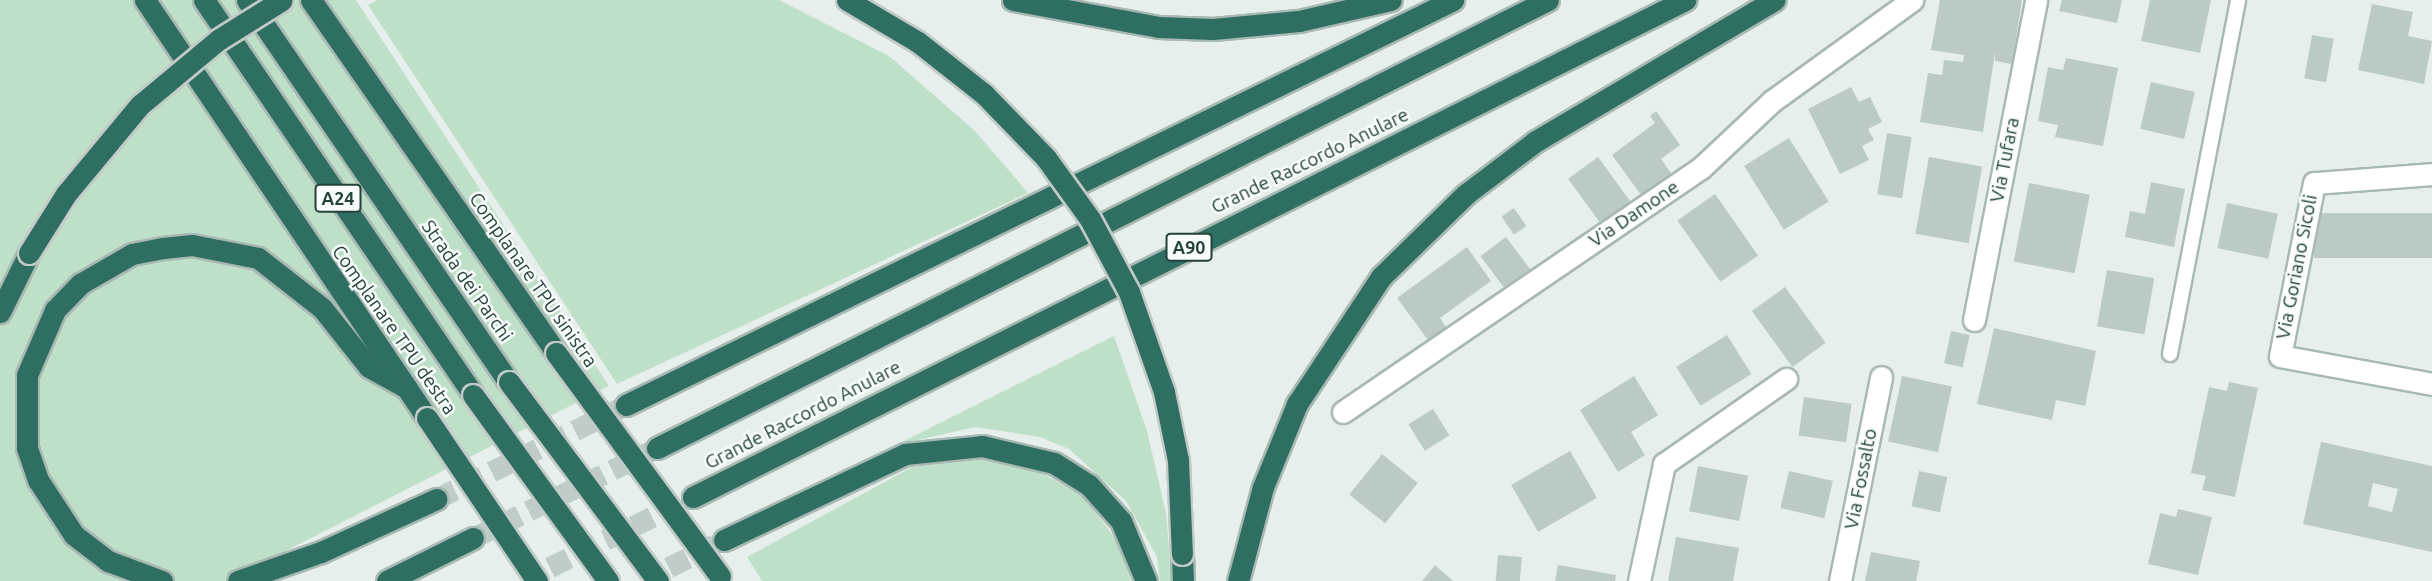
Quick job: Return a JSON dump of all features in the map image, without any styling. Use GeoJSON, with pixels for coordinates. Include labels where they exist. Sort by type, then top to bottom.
{"type":"FeatureCollection","features":[{"type":"Feature","properties":{"kind":"highway","name":"Complanare TPU destra"},"geometry":{"type":"LineString","coordinates":[[145,0],[537,581]]}},
{"type":"Feature","properties":{"kind":"highway","name":"A24"},"geometry":{"type":"LineString","coordinates":[[204,0],[473,395],[608,581]]}},
{"type":"Feature","properties":{"kind":"highway","name":"Strada dei Parchi"},"geometry":{"type":"LineString","coordinates":[[247,0],[509,382],[658,581]]}},
{"type":"Feature","properties":{"kind":"highway"},"geometry":{"type":"LineString","coordinates":[[0,312],[29,253],[80,175],[141,104],[218,40],[282,0]]}},
{"type":"Feature","properties":{"kind":"highway","name":"Complanare TPU sinistra"},"geometry":{"type":"LineString","coordinates":[[311,0],[556,353],[722,579]]}},
{"type":"Feature","properties":{"kind":"highway"},"geometry":{"type":"LineString","coordinates":[[847,0],[918,42],[984,94],[1039,150],[1090,219],[1129,292],[1164,392],[1178,460],[1183,581]]}},
{"type":"Feature","properties":{"kind":"highway"},"geometry":{"type":"LineString","coordinates":[[1013,0],[1158,27],[1213,29],[1299,21],[1391,0]]}},
{"type":"Feature","properties":{"kind":"highway"},"geometry":{"type":"LineString","coordinates":[[626,405],[1453,0]]}},
{"type":"Feature","properties":{"kind":"highway","name":"Grande Raccordo Anulare"},"geometry":{"type":"LineString","coordinates":[[657,448],[1548,0]]}},
{"type":"Feature","properties":{"kind":"highway","name":"Grande Raccordo Anulare"},"geometry":{"type":"LineString","coordinates":[[694,497],[1685,0]]}},
{"type":"Feature","properties":{"kind":"highway"},"geometry":{"type":"LineString","coordinates":[[1238,581],[1267,476],[1297,404],[1381,277],[1466,194],[1526,148],[1774,0]]}},
{"type":"Feature","properties":{"kind":"highway"},"geometry":{"type":"LineString","coordinates":[[162,581],[108,561],[74,535],[38,480],[27,448],[26,375],[50,319],[80,284],[132,254],[163,248],[192,244],[258,258],[323,308],[369,367],[407,388]]}},
{"type":"Feature","properties":{"kind":"highway"},"geometry":{"type":"LineString","coordinates":[[724,540],[905,454],[982,446],[1055,463],[1088,485],[1121,521],[1146,581]]}},
{"type":"Feature","properties":{"kind":"highway"},"geometry":{"type":"LineString","coordinates":[[238,581],[436,499]]}},
{"type":"Feature","properties":{"kind":"highway"},"geometry":{"type":"LineString","coordinates":[[387,581],[473,538]]}},
{"type":"Feature","properties":{"kind":"street","name":"Via Damone"},"geometry":{"type":"LineString","coordinates":[[1343,412],[1701,168],[1772,101],[1912,0]]}},
{"type":"Feature","properties":{"kind":"street","name":"Via Tufara"},"geometry":{"type":"LineString","coordinates":[[1974,320],[2036,0]]}},
{"type":"Feature","properties":{"kind":"street","name":"Via Goriano Sicoli"},"geometry":{"type":"LineString","coordinates":[[2432,174],[2314,183],[2280,356],[2432,384]]}},
{"type":"Feature","properties":{"kind":"street","name":"Via Fossalto"},"geometry":{"type":"LineString","coordinates":[[1840,581],[1881,377]]}},
{"type":"Feature","properties":{"kind":"street"},"geometry":{"type":"LineString","coordinates":[[1639,581],[1664,464],[1786,379]]}},
{"type":"Feature","properties":{"kind":"lane"},"geometry":{"type":"LineString","coordinates":[[2170,354],[2238,0]]}},
{"type":"Feature","properties":{"kind":"green space"},"geometry":{"type":"Polygon","coordinates":[[[0,0],[356,0],[609,386],[227,581],[0,581],[0,0]]]}},
{"type":"Feature","properties":{"kind":"green space"},"geometry":{"type":"Polygon","coordinates":[[[378,0],[779,0],[889,56],[974,130],[1028,193],[617,384],[368,5],[378,0]]]}},
{"type":"Feature","properties":{"kind":"green space"},"geometry":{"type":"Polygon","coordinates":[[[1114,336],[1147,431],[1166,513],[1172,581],[1160,581],[1157,557],[1126,501],[1069,449],[1040,437],[975,427],[896,445],[1114,336]]]}},
{"type":"Feature","properties":{"kind":"green space"},"geometry":{"type":"Polygon","coordinates":[[[986,458],[1025,463],[1085,498],[1119,544],[1131,581],[762,581],[747,557],[912,467],[986,458]]]}},
{"type":"Feature","properties":{"kind":"building"},"geometry":{"type":"Polygon","coordinates":[[[1940,0],[2022,0],[2012,64],[1995,61],[1995,52],[1983,132],[1920,122],[1928,73],[1942,75],[1944,60],[1963,62],[1964,55],[1931,50],[1940,0]]]}},
{"type":"Feature","properties":{"kind":"building"},"geometry":{"type":"Polygon","coordinates":[[[2062,0],[2122,0],[2117,23],[2059,11],[2062,0]]]}},
{"type":"Feature","properties":{"kind":"building"},"geometry":{"type":"Polygon","coordinates":[[[2150,0],[2211,0],[2200,53],[2141,41],[2150,0]]]}},
{"type":"Feature","properties":{"kind":"building"},"geometry":{"type":"Polygon","coordinates":[[[2372,4],[2413,12],[2408,36],[2432,41],[2424,84],[2358,70],[2372,4]]]}},
{"type":"Feature","properties":{"kind":"building"},"geometry":{"type":"Polygon","coordinates":[[[2312,35],[2334,39],[2326,82],[2304,78],[2312,35]]]}},
{"type":"Feature","properties":{"kind":"building"},"geometry":{"type":"Polygon","coordinates":[[[2066,58],[2118,68],[2103,146],[2055,137],[2058,125],[2038,121],[2048,67],[2063,70],[2066,58]]]}},
{"type":"Feature","properties":{"kind":"building"},"geometry":{"type":"Polygon","coordinates":[[[2151,82],[2195,92],[2184,139],[2140,129],[2151,82]]]}},
{"type":"Feature","properties":{"kind":"building"},"geometry":{"type":"Polygon","coordinates":[[[1851,87],[1859,102],[1870,97],[1882,122],[1868,129],[1874,140],[1862,146],[1869,160],[1840,174],[1808,109],[1851,87]]]}},
{"type":"Feature","properties":{"kind":"building"},"geometry":{"type":"Polygon","coordinates":[[[1656,111],[1680,145],[1661,159],[1671,173],[1641,195],[1612,155],[1655,123],[1650,116],[1656,111]]]}},
{"type":"Feature","properties":{"kind":"building"},"geometry":{"type":"Polygon","coordinates":[[[1887,133],[1912,137],[1902,198],[1877,194],[1887,133]]]}},
{"type":"Feature","properties":{"kind":"building"},"geometry":{"type":"Polygon","coordinates":[[[1789,138],[1829,202],[1784,230],[1744,166],[1789,138]]]}},
{"type":"Feature","properties":{"kind":"building"},"geometry":{"type":"Polygon","coordinates":[[[1598,157],[1631,202],[1601,224],[1568,179],[1598,157]]]}},
{"type":"Feature","properties":{"kind":"building"},"geometry":{"type":"Polygon","coordinates":[[[1929,157],[1982,166],[1969,243],[1915,234],[1929,157]]]}},
{"type":"Feature","properties":{"kind":"building"},"geometry":{"type":"Polygon","coordinates":[[[2151,182],[2185,189],[2174,247],[2125,237],[2130,211],[2145,214],[2151,182]]]}},
{"type":"Feature","properties":{"kind":"building"},"geometry":{"type":"Polygon","coordinates":[[[2029,183],[2090,195],[2075,273],[2014,262],[2029,183]]]}},
{"type":"Feature","properties":{"kind":"building"},"geometry":{"type":"Polygon","coordinates":[[[1715,194],[1758,255],[1720,282],[1677,220],[1715,194]]]}},
{"type":"Feature","properties":{"kind":"building"},"geometry":{"type":"Polygon","coordinates":[[[2227,203],[2278,214],[2268,259],[2217,248],[2227,203]]]}},
{"type":"Feature","properties":{"kind":"building"},"geometry":{"type":"Polygon","coordinates":[[[1514,208],[1526,226],[1514,235],[1502,216],[1514,208]]]}},
{"type":"Feature","properties":{"kind":"building"},"geometry":{"type":"Polygon","coordinates":[[[2314,213],[2432,213],[2432,258],[2314,258],[2314,213]]]}},
{"type":"Feature","properties":{"kind":"building"},"geometry":{"type":"Polygon","coordinates":[[[1506,237],[1530,269],[1505,288],[1480,256],[1506,237]]]}},
{"type":"Feature","properties":{"kind":"building"},"geometry":{"type":"Polygon","coordinates":[[[1467,247],[1491,281],[1440,318],[1446,327],[1428,340],[1397,298],[1467,247]]]}},
{"type":"Feature","properties":{"kind":"building"},"geometry":{"type":"Polygon","coordinates":[[[2107,270],[2154,278],[2144,334],[2097,326],[2107,270]]]}},
{"type":"Feature","properties":{"kind":"building"},"geometry":{"type":"Polygon","coordinates":[[[1785,287],[1826,343],[1792,367],[1752,311],[1785,287]]]}},
{"type":"Feature","properties":{"kind":"building"},"geometry":{"type":"Polygon","coordinates":[[[1994,328],[2096,351],[2085,406],[2056,400],[2052,420],[1977,404],[1994,328]]]}},
{"type":"Feature","properties":{"kind":"building"},"geometry":{"type":"Polygon","coordinates":[[[1951,331],[1970,335],[1963,367],[1944,363],[1951,331]]]}},
{"type":"Feature","properties":{"kind":"building"},"geometry":{"type":"Polygon","coordinates":[[[1727,335],[1751,374],[1700,406],[1676,367],[1727,335]]]}},
{"type":"Feature","properties":{"kind":"building"},"geometry":{"type":"Polygon","coordinates":[[[1634,376],[1658,415],[1631,432],[1645,455],[1618,472],[1580,410],[1634,376]]]}},
{"type":"Feature","properties":{"kind":"building"},"geometry":{"type":"Polygon","coordinates":[[[1902,376],[1952,387],[1938,452],[1888,442],[1902,376]]]}},
{"type":"Feature","properties":{"kind":"building"},"geometry":{"type":"Polygon","coordinates":[[[2229,382],[2258,388],[2235,497],[2202,490],[2206,476],[2191,473],[2209,387],[2227,391],[2229,382]]]}},
{"type":"Feature","properties":{"kind":"building"},"geometry":{"type":"Polygon","coordinates":[[[1804,397],[1852,404],[1846,442],[1799,436],[1804,397]]]}},
{"type":"Feature","properties":{"kind":"building"},"geometry":{"type":"Polygon","coordinates":[[[1433,409],[1449,435],[1425,451],[1408,424],[1433,409]]]}},
{"type":"Feature","properties":{"kind":"building"},"geometry":{"type":"Polygon","coordinates":[[[2321,442],[2432,466],[2432,552],[2303,524],[2321,442]],[[2373,483],[2368,506],[2392,512],[2398,489],[2373,483]]]}},
{"type":"Feature","properties":{"kind":"building"},"geometry":{"type":"Polygon","coordinates":[[[1570,451],[1597,498],[1538,532],[1511,485],[1570,451]]]}},
{"type":"Feature","properties":{"kind":"building"},"geometry":{"type":"Polygon","coordinates":[[[1382,454],[1418,483],[1385,523],[1349,494],[1382,454]]]}},
{"type":"Feature","properties":{"kind":"building"},"geometry":{"type":"Polygon","coordinates":[[[1698,466],[1748,476],[1739,521],[1689,511],[1698,466]]]}},
{"type":"Feature","properties":{"kind":"building"},"geometry":{"type":"Polygon","coordinates":[[[1789,471],[1833,481],[1824,518],[1780,508],[1789,471]]]}},
{"type":"Feature","properties":{"kind":"building"},"geometry":{"type":"Polygon","coordinates":[[[1919,471],[1947,477],[1940,512],[1912,506],[1919,471]]]}},
{"type":"Feature","properties":{"kind":"building"},"geometry":{"type":"Polygon","coordinates":[[[2178,509],[2212,517],[2198,575],[2148,564],[2160,513],[2176,517],[2178,509]]]}},
{"type":"Feature","properties":{"kind":"building"},"geometry":{"type":"Polygon","coordinates":[[[1676,537],[1739,548],[1733,581],[1668,581],[1676,537]]]}},
{"type":"Feature","properties":{"kind":"building"},"geometry":{"type":"Polygon","coordinates":[[[1871,552],[1920,561],[1916,581],[1865,581],[1871,552]]]}},
{"type":"Feature","properties":{"kind":"building"},"geometry":{"type":"Polygon","coordinates":[[[1498,555],[1522,557],[1520,581],[1496,581],[1498,555]]]}},
{"type":"Feature","properties":{"kind":"building"},"geometry":{"type":"Polygon","coordinates":[[[1435,565],[1453,581],[1422,581],[1435,565]]]}},
{"type":"Feature","properties":{"kind":"building"},"geometry":{"type":"Polygon","coordinates":[[[1558,565],[1616,575],[1615,581],[1555,581],[1558,565]]]}},
{"type":"Feature","properties":{"kind":"tunnel"},"geometry":{"type":"LineString","coordinates":[[436,499],[626,405]]}},
{"type":"Feature","properties":{"kind":"tunnel"},"geometry":{"type":"LineString","coordinates":[[473,538],[657,448]]}},
{"type":"Feature","properties":{"kind":"tunnel"},"geometry":{"type":"LineString","coordinates":[[522,581],[693,497]]}},
{"type":"Feature","properties":{"kind":"tunnel"},"geometry":{"type":"LineString","coordinates":[[641,581],[724,540]]}}]}
